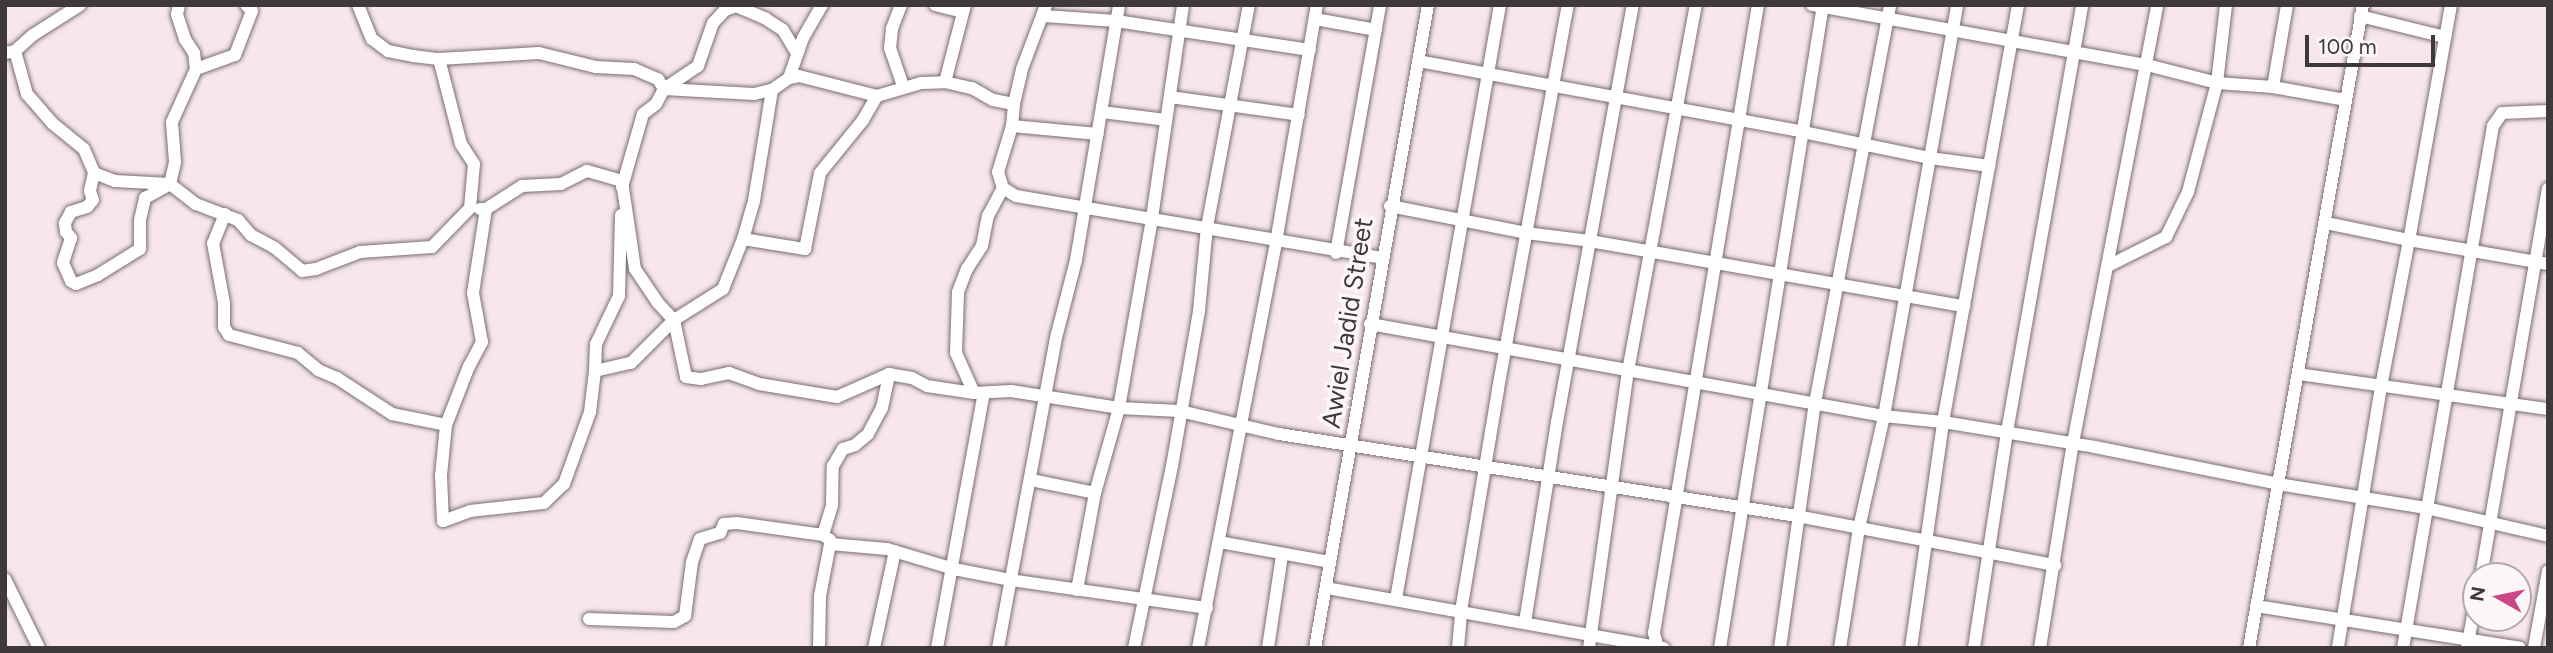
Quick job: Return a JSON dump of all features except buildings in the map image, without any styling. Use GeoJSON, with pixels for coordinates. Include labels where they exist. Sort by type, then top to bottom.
{"type":"FeatureCollection","features":[{"type":"Feature","properties":{"kind":"street"},"geometry":{"type":"LineString","coordinates":[[80,5],[10,52],[27,94],[52,123],[84,149],[94,173],[90,191],[93,200],[87,207],[71,212],[65,223],[66,233],[71,238],[64,263],[74,284],[98,275],[140,249],[140,220],[145,198],[170,184],[175,162],[172,122],[196,69],[194,53],[185,38],[177,14],[178,5]]}},
{"type":"Feature","properties":{"kind":"street"},"geometry":{"type":"LineString","coordinates":[[196,69],[235,55],[252,11],[246,5]]}},
{"type":"Feature","properties":{"kind":"street"},"geometry":{"type":"LineString","coordinates":[[358,5],[372,39],[388,51],[439,59],[539,53],[596,68],[634,69],[658,79],[664,89]]}},
{"type":"Feature","properties":{"kind":"street"},"geometry":{"type":"LineString","coordinates":[[789,78],[797,53],[822,5]]}},
{"type":"Feature","properties":{"kind":"street"},"geometry":{"type":"LineString","coordinates":[[901,5],[892,29],[890,48],[903,86]]}},
{"type":"Feature","properties":{"kind":"street"},"geometry":{"type":"LineString","coordinates":[[935,5],[964,9],[945,82]]}},
{"type":"Feature","properties":{"kind":"street"},"geometry":{"type":"LineString","coordinates":[[998,648],[1085,208],[1119,5]]}},
{"type":"Feature","properties":{"kind":"street"},"geometry":{"type":"LineString","coordinates":[[1077,590],[1095,493],[1119,408],[1152,218],[1183,5]]}},
{"type":"Feature","properties":{"kind":"street"},"geometry":{"type":"LineString","coordinates":[[1134,648],[1199,312],[1207,227],[1249,5]]}},
{"type":"Feature","properties":{"kind":"street"},"geometry":{"type":"LineString","coordinates":[[1198,648],[1276,242],[1317,5]]}},
{"type":"Feature","properties":{"kind":"street"},"geometry":{"type":"LineString","coordinates":[[1336,253],[1380,5]]}},
{"type":"Feature","properties":{"kind":"street","name":"Awiel Jadid Street"},"geometry":{"type":"LineString","coordinates":[[1315,648],[1390,206],[1428,5]]}},
{"type":"Feature","properties":{"kind":"street"},"geometry":{"type":"LineString","coordinates":[[1396,599],[1500,5]]}},
{"type":"Feature","properties":{"kind":"street"},"geometry":{"type":"LineString","coordinates":[[1458,648],[1461,611],[1525,233],[1568,5]]}},
{"type":"Feature","properties":{"kind":"street"},"geometry":{"type":"LineString","coordinates":[[1525,622],[1614,96],[1633,5]]}},
{"type":"Feature","properties":{"kind":"street"},"geometry":{"type":"LineString","coordinates":[[1588,648],[1628,372],[1696,5]]}},
{"type":"Feature","properties":{"kind":"street"},"geometry":{"type":"LineString","coordinates":[[1660,647],[1654,633],[1758,5]]}},
{"type":"Feature","properties":{"kind":"street"},"geometry":{"type":"LineString","coordinates":[[1780,648],[1815,403],[1890,5]]}},
{"type":"Feature","properties":{"kind":"street"},"geometry":{"type":"LineString","coordinates":[[1840,648],[1859,528],[1884,416],[1957,5]]}},
{"type":"Feature","properties":{"kind":"street"},"geometry":{"type":"LineString","coordinates":[[1911,648],[1943,422],[2018,5]]}},
{"type":"Feature","properties":{"kind":"street"},"geometry":{"type":"LineString","coordinates":[[1974,648],[2007,432],[2082,5]]}},
{"type":"Feature","properties":{"kind":"street"},"geometry":{"type":"LineString","coordinates":[[2040,648],[2073,443],[2157,5]]}},
{"type":"Feature","properties":{"kind":"street"},"geometry":{"type":"LineString","coordinates":[[2108,265],[2166,237],[2188,192],[2217,83],[2226,5]]}},
{"type":"Feature","properties":{"kind":"street"},"geometry":{"type":"LineString","coordinates":[[2273,87],[2287,5]]}},
{"type":"Feature","properties":{"kind":"street"},"geometry":{"type":"LineString","coordinates":[[2338,648],[2381,387],[2451,5]]}},
{"type":"Feature","properties":{"kind":"street"},"geometry":{"type":"LineString","coordinates":[[486,209],[473,293],[482,342],[469,366],[446,425],[441,476],[443,521],[470,511],[544,503],[564,484],[590,412],[596,371],[596,344],[619,296],[622,181],[643,114],[656,104],[664,89],[698,66],[713,23],[725,10],[736,6],[756,13],[783,30],[797,53]]}},
{"type":"Feature","properties":{"kind":"street"},"geometry":{"type":"LineString","coordinates":[[1720,648],[1778,273],[1803,132],[1819,6],[2147,65],[2217,83],[2273,87],[2345,100]]}},
{"type":"Feature","properties":{"kind":"street"},"geometry":{"type":"LineString","coordinates":[[1310,50],[1045,10],[1023,69],[1014,104],[1012,126],[998,172],[1003,188],[1016,196],[1207,227],[1336,253],[1381,258]]}},
{"type":"Feature","properties":{"kind":"street"},"geometry":{"type":"LineString","coordinates":[[2249,648],[2362,10],[2445,37]]}},
{"type":"Feature","properties":{"kind":"street"},"geometry":{"type":"LineString","coordinates":[[1315,19],[1376,30]]}},
{"type":"Feature","properties":{"kind":"street"},"geometry":{"type":"LineString","coordinates":[[94,173],[115,181],[170,184],[196,204],[237,220],[251,235],[275,248],[302,271],[316,269],[360,252],[432,247],[470,208],[474,164],[461,144],[439,59]]}},
{"type":"Feature","properties":{"kind":"street"},"geometry":{"type":"LineString","coordinates":[[1418,61],[1864,143],[1930,158],[1989,166]]}},
{"type":"Feature","properties":{"kind":"street"},"geometry":{"type":"LineString","coordinates":[[664,89],[754,94],[772,90],[789,78],[803,76],[877,96],[903,86],[945,82],[972,88],[993,100],[1014,104]]}},
{"type":"Feature","properties":{"kind":"street"},"geometry":{"type":"LineString","coordinates":[[596,371],[631,363],[674,320],[723,289],[743,239],[754,201],[772,90]]}},
{"type":"Feature","properties":{"kind":"street"},"geometry":{"type":"LineString","coordinates":[[743,239],[805,249],[820,173],[863,120],[877,96]]}},
{"type":"Feature","properties":{"kind":"street"},"geometry":{"type":"LineString","coordinates":[[1170,97],[1298,115]]}},
{"type":"Feature","properties":{"kind":"street"},"geometry":{"type":"LineString","coordinates":[[2403,648],[2497,117],[2516,110],[2548,111]]}},
{"type":"Feature","properties":{"kind":"street"},"geometry":{"type":"LineString","coordinates":[[1102,112],[1166,120]]}},
{"type":"Feature","properties":{"kind":"street"},"geometry":{"type":"LineString","coordinates":[[1012,126],[1098,134]]}},
{"type":"Feature","properties":{"kind":"street"},"geometry":{"type":"LineString","coordinates":[[470,208],[486,209],[522,186],[561,184],[587,171],[622,181]]}},
{"type":"Feature","properties":{"kind":"street"},"geometry":{"type":"LineString","coordinates":[[622,181],[635,269],[658,303],[674,320],[685,377],[701,379],[729,373],[759,384],[837,397],[889,374],[912,378],[927,386],[979,393],[1011,391],[1119,408],[1180,411],[1241,427],[1797,516],[2055,565]]}},
{"type":"Feature","properties":{"kind":"street"},"geometry":{"type":"LineString","coordinates":[[937,648],[954,569],[979,393],[956,352],[958,292],[967,269],[982,246],[988,216],[1003,188]]}},
{"type":"Feature","properties":{"kind":"street"},"geometry":{"type":"LineString","coordinates":[[2483,562],[2508,402],[2548,188]]}},
{"type":"Feature","properties":{"kind":"street"},"geometry":{"type":"LineString","coordinates":[[1390,206],[1525,233],[1590,241],[1964,306]]}},
{"type":"Feature","properties":{"kind":"street"},"geometry":{"type":"LineString","coordinates":[[225,214],[213,243],[224,303],[224,327],[229,335],[298,353],[318,370],[337,378],[392,414],[446,425]]}},
{"type":"Feature","properties":{"kind":"street"},"geometry":{"type":"LineString","coordinates":[[2326,223],[2548,264]]}},
{"type":"Feature","properties":{"kind":"street"},"geometry":{"type":"LineString","coordinates":[[1370,324],[1884,416],[1943,422],[2073,443],[2278,484],[2426,508],[2490,525],[2548,536]]}},
{"type":"Feature","properties":{"kind":"street"},"geometry":{"type":"LineString","coordinates":[[2298,373],[2548,410]]}},
{"type":"Feature","properties":{"kind":"street"},"geometry":{"type":"LineString","coordinates":[[819,648],[820,596],[832,505],[833,466],[843,449],[855,445],[868,434],[882,408],[889,374]]}},
{"type":"Feature","properties":{"kind":"street"},"geometry":{"type":"LineString","coordinates":[[1031,480],[1095,493]]}},
{"type":"Feature","properties":{"kind":"street"},"geometry":{"type":"LineString","coordinates":[[589,619],[674,622],[685,616],[692,562],[700,539],[720,533],[724,524],[737,523],[895,551],[954,569],[1010,580],[1207,608]]}},
{"type":"Feature","properties":{"kind":"street"},"geometry":{"type":"LineString","coordinates":[[1219,542],[1330,562]]}},
{"type":"Feature","properties":{"kind":"street"},"geometry":{"type":"LineString","coordinates":[[874,648],[895,551]]}},
{"type":"Feature","properties":{"kind":"street"},"geometry":{"type":"LineString","coordinates":[[1268,648],[1282,555]]}},
{"type":"Feature","properties":{"kind":"street"},"geometry":{"type":"LineString","coordinates":[[2534,648],[2548,572]]}},
{"type":"Feature","properties":{"kind":"street"},"geometry":{"type":"LineString","coordinates":[[5,579],[39,648]]}},
{"type":"Feature","properties":{"kind":"street"},"geometry":{"type":"LineString","coordinates":[[1326,588],[1660,647]]}},
{"type":"Feature","properties":{"kind":"street"},"geometry":{"type":"LineString","coordinates":[[2256,606],[2406,630],[2468,643],[2520,648]]}}]}
